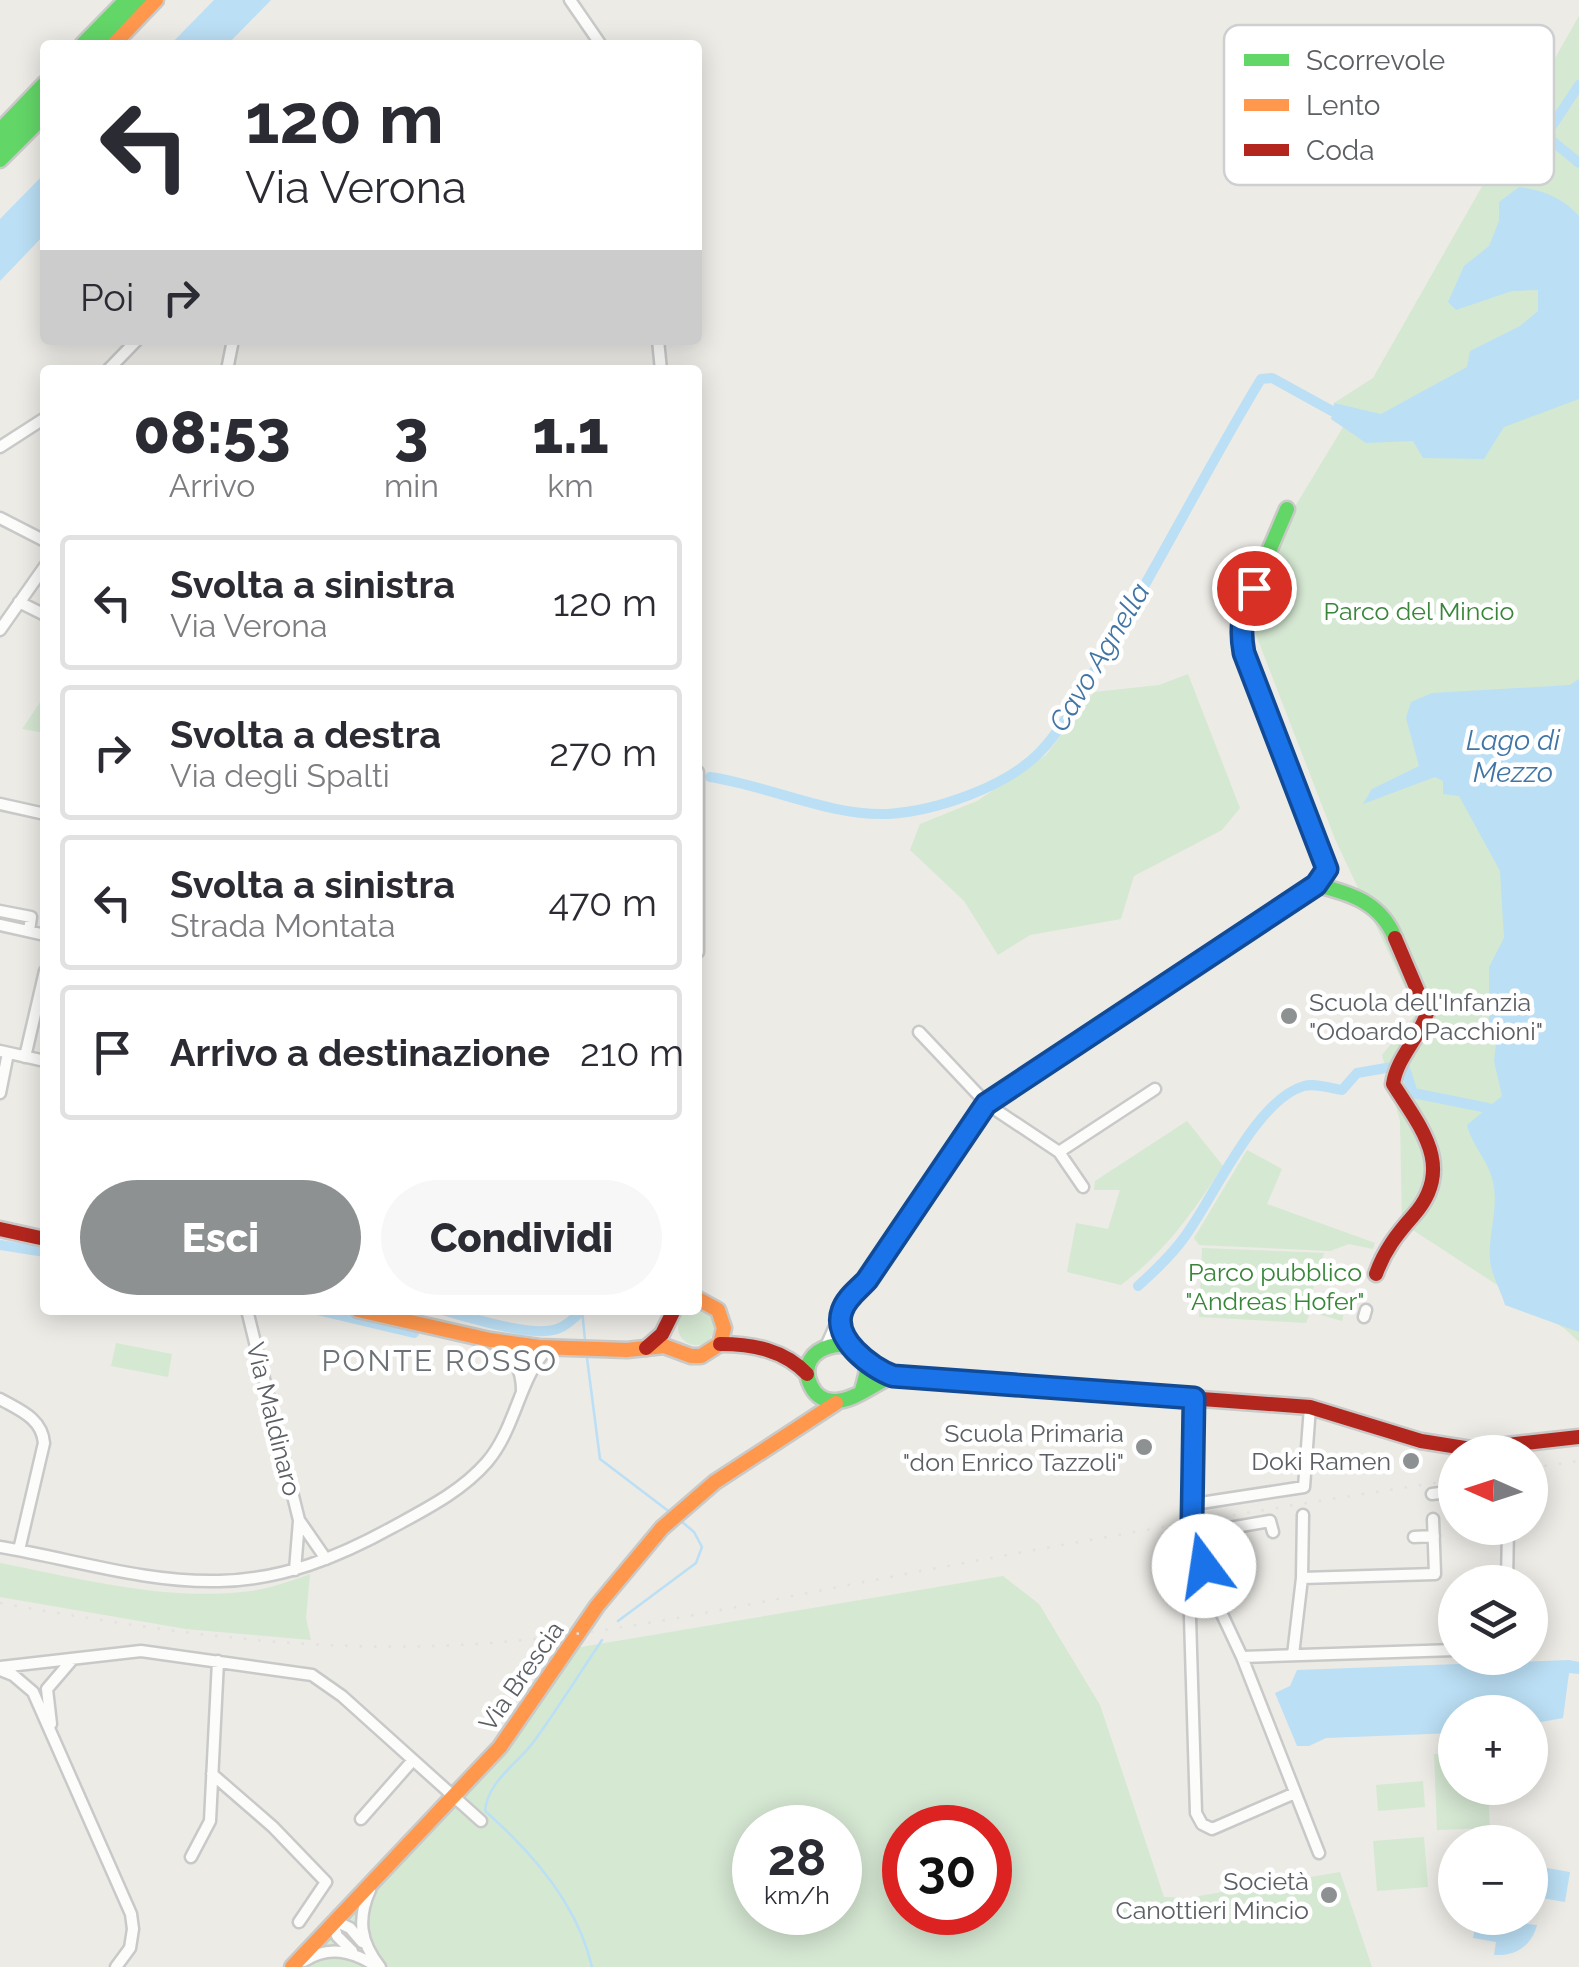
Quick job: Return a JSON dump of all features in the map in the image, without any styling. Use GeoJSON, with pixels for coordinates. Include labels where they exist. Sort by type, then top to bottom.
{"type":"FeatureCollection","features":[{"type":"Feature","properties":{"kind":"main road"},"geometry":{"type":"LineString","coordinates":[[87,40],[126,0]]}},
{"type":"Feature","properties":{"kind":"main road"},"geometry":{"type":"LineString","coordinates":[[103,40],[142,0]]}},
{"type":"Feature","properties":{"kind":"main road"},"geometry":{"type":"LineString","coordinates":[[117,40],[156,0]]}},
{"type":"Feature","properties":{"kind":"main road"},"geometry":{"type":"LineString","coordinates":[[0,130],[40,89]]}},
{"type":"Feature","properties":{"kind":"main road"},"geometry":{"type":"LineString","coordinates":[[0,144],[40,104]]}},
{"type":"Feature","properties":{"kind":"main road"},"geometry":{"type":"LineString","coordinates":[[0,160],[40,119]]}},
{"type":"Feature","properties":{"kind":"main road"},"geometry":{"type":"LineString","coordinates":[[1287,509],[1242,614],[1244,653],[1327,869],[1316,885],[1354,892],[1388,918],[1427,1013],[1424,1028],[1399,1065],[1393,1084],[1432,1148],[1436,1164],[1432,1187],[1414,1214],[1402,1224],[1376,1274]]}},
{"type":"Feature","properties":{"kind":"main road"},"geometry":{"type":"LineString","coordinates":[[0,1230],[40,1238]]}},
{"type":"Feature","properties":{"kind":"main road"},"geometry":{"type":"LineString","coordinates":[[702,1299],[721,1313],[725,1326],[745,1344]]}},
{"type":"Feature","properties":{"kind":"main road"},"geometry":{"type":"LineString","coordinates":[[380,1315],[544,1348],[676,1348],[691,1356],[701,1356],[720,1344],[745,1344],[789,1358],[813,1354],[827,1344],[844,1343],[893,1376],[1310,1407],[1444,1446],[1488,1448],[1579,1438]]}},
{"type":"Feature","properties":{"kind":"main road"},"geometry":{"type":"LineString","coordinates":[[646,1348],[672,1315]]}},
{"type":"Feature","properties":{"kind":"main road"},"geometry":{"type":"LineString","coordinates":[[667,1325],[676,1348]]}},
{"type":"Feature","properties":{"kind":"main road"},"geometry":{"type":"LineString","coordinates":[[720,1344],[725,1326]]}},
{"type":"Feature","properties":{"kind":"main road"},"geometry":{"type":"LineString","coordinates":[[799,1426],[809,1408],[813,1354]]}},
{"type":"Feature","properties":{"kind":"main road"},"geometry":{"type":"LineString","coordinates":[[789,1358],[822,1398],[836,1403],[893,1376]]}},
{"type":"Feature","properties":{"kind":"main road"},"geometry":{"type":"LineString","coordinates":[[862,1390],[866,1380],[864,1360]]}},
{"type":"Feature","properties":{"kind":"main road","name":"Via Brescia"},"geometry":{"type":"LineString","coordinates":[[293,1967],[500,1747],[596,1606],[665,1524],[715,1482],[836,1403]]}},
{"type":"Feature","properties":{"kind":"street"},"geometry":{"type":"LineString","coordinates":[[570,0],[598,40]]}},
{"type":"Feature","properties":{"kind":"street"},"geometry":{"type":"LineString","coordinates":[[113,365],[131,345]]}},
{"type":"Feature","properties":{"kind":"street"},"geometry":{"type":"LineString","coordinates":[[0,447],[40,421]]}},
{"type":"Feature","properties":{"kind":"street"},"geometry":{"type":"LineString","coordinates":[[0,518],[40,539]]}},
{"type":"Feature","properties":{"kind":"street"},"geometry":{"type":"LineString","coordinates":[[0,630],[40,573]]}},
{"type":"Feature","properties":{"kind":"street"},"geometry":{"type":"LineString","coordinates":[[19,602],[40,612]]}},
{"type":"Feature","properties":{"kind":"street"},"geometry":{"type":"LineString","coordinates":[[0,804],[40,813]]}},
{"type":"Feature","properties":{"kind":"street"},"geometry":{"type":"LineString","coordinates":[[827,1344],[844,1306],[867,1280],[986,1104],[1316,885]]}},
{"type":"Feature","properties":{"kind":"street"},"geometry":{"type":"LineString","coordinates":[[0,911],[32,917],[29,931]]}},
{"type":"Feature","properties":{"kind":"street"},"geometry":{"type":"LineString","coordinates":[[0,925],[40,934]]}},
{"type":"Feature","properties":{"kind":"street"},"geometry":{"type":"LineString","coordinates":[[25,1056],[40,992]]}},
{"type":"Feature","properties":{"kind":"street"},"geometry":{"type":"LineString","coordinates":[[919,1032],[986,1104],[1059,1152],[1083,1187]]}},
{"type":"Feature","properties":{"kind":"street"},"geometry":{"type":"LineString","coordinates":[[0,1093],[4,1052],[40,1060]]}},
{"type":"Feature","properties":{"kind":"street"},"geometry":{"type":"LineString","coordinates":[[1059,1152],[1155,1089]]}},
{"type":"Feature","properties":{"kind":"street","name":"Via Maldinaro"},"geometry":{"type":"LineString","coordinates":[[249,1315],[299,1520],[295,1570]]}},
{"type":"Feature","properties":{"kind":"street"},"geometry":{"type":"LineString","coordinates":[[840,1318],[852,1347]]}},
{"type":"Feature","properties":{"kind":"street"},"geometry":{"type":"LineString","coordinates":[[490,1340],[513,1358],[520,1372],[522,1392]]}},
{"type":"Feature","properties":{"kind":"street"},"geometry":{"type":"LineString","coordinates":[[0,1546],[172,1578],[219,1582],[295,1570],[326,1560],[460,1487],[486,1463],[506,1436],[544,1348]]}},
{"type":"Feature","properties":{"kind":"street"},"geometry":{"type":"LineString","coordinates":[[1194,1398],[1190,1585],[1196,1813],[1202,1824],[1212,1829],[1295,1793]]}},
{"type":"Feature","properties":{"kind":"street"},"geometry":{"type":"LineString","coordinates":[[0,1399],[31,1418],[42,1429],[44,1443],[20,1550]]}},
{"type":"Feature","properties":{"kind":"street"},"geometry":{"type":"LineString","coordinates":[[1194,1504],[1304,1486],[1310,1407]]}},
{"type":"Feature","properties":{"kind":"street"},"geometry":{"type":"LineString","coordinates":[[1432,1494],[1438,1493]]}},
{"type":"Feature","properties":{"kind":"street"},"geometry":{"type":"LineString","coordinates":[[1293,1655],[1302,1578],[1303,1515]]}},
{"type":"Feature","properties":{"kind":"street"},"geometry":{"type":"LineString","coordinates":[[1302,1578],[1436,1574],[1433,1519]]}},
{"type":"Feature","properties":{"kind":"street","name":"Via Maldinaro"},"geometry":{"type":"LineString","coordinates":[[299,1520],[326,1560]]}},
{"type":"Feature","properties":{"kind":"street"},"geometry":{"type":"LineString","coordinates":[[1194,1534],[1270,1521],[1272,1532]]}},
{"type":"Feature","properties":{"kind":"street"},"geometry":{"type":"LineString","coordinates":[[1194,1534],[1214,1595],[1319,1853]]}},
{"type":"Feature","properties":{"kind":"street"},"geometry":{"type":"LineString","coordinates":[[1414,1537],[1434,1536]]}},
{"type":"Feature","properties":{"kind":"street"},"geometry":{"type":"LineString","coordinates":[[0,1669],[140,1651],[301,1672],[324,1680],[481,1822]]}},
{"type":"Feature","properties":{"kind":"street"},"geometry":{"type":"LineString","coordinates":[[1242,1657],[1438,1651]]}},
{"type":"Feature","properties":{"kind":"street"},"geometry":{"type":"LineString","coordinates":[[47,1690],[63,1667],[76,1658]]}},
{"type":"Feature","properties":{"kind":"street"},"geometry":{"type":"LineString","coordinates":[[191,1856],[210,1821],[218,1660]]}},
{"type":"Feature","properties":{"kind":"street"},"geometry":{"type":"LineString","coordinates":[[37,1662],[47,1690],[52,1730]]}},
{"type":"Feature","properties":{"kind":"street"},"geometry":{"type":"LineString","coordinates":[[32,1692],[37,1662]]}},
{"type":"Feature","properties":{"kind":"street"},"geometry":{"type":"LineString","coordinates":[[0,1669],[13,1674],[32,1692],[131,1914],[134,1929],[130,1948],[116,1967]]}},
{"type":"Feature","properties":{"kind":"street"},"geometry":{"type":"LineString","coordinates":[[361,1819],[414,1760]]}},
{"type":"Feature","properties":{"kind":"street"},"geometry":{"type":"LineString","coordinates":[[212,1774],[273,1827],[326,1882],[299,1922]]}},
{"type":"Feature","properties":{"kind":"street"},"geometry":{"type":"LineString","coordinates":[[366,1946],[362,1913],[376,1878]]}},
{"type":"Feature","properties":{"kind":"street"},"geometry":{"type":"LineString","coordinates":[[334,1923],[350,1928],[379,1967]]}},
{"type":"Feature","properties":{"kind":"street"},"geometry":{"type":"LineString","coordinates":[[334,1923],[343,1944],[379,1967]]}},
{"type":"Feature","properties":{"kind":"street"},"geometry":{"type":"LineString","coordinates":[[293,1967],[326,1951],[356,1954]]}},
{"type":"Feature","properties":{"kind":"green space","name":"Parco del Mincio"},"geometry":{"type":"Polygon","coordinates":[[[1579,16],[1579,1342],[1402,1223],[1400,1121],[1382,1055],[1417,1013],[1335,839],[1241,596],[1354,409],[1334,403],[1373,378],[1483,185],[1554,185],[1554,60],[1579,16]]]}},
{"type":"Feature","properties":{"kind":"green space"},"geometry":{"type":"Polygon","coordinates":[[[1188,674],[1240,808],[1222,830],[1134,876],[1121,919],[1030,935],[998,955],[964,901],[910,850],[920,824],[977,801],[1046,755],[1094,692],[1159,685],[1188,674]]]}},
{"type":"Feature","properties":{"kind":"green space"},"geometry":{"type":"Polygon","coordinates":[[[40,702],[40,732],[22,729],[40,702]]]}},
{"type":"Feature","properties":{"kind":"green space"},"geometry":{"type":"Polygon","coordinates":[[[1187,1121],[1223,1166],[1178,1230],[1121,1285],[1067,1272],[1076,1223],[1108,1229],[1120,1190],[1094,1190],[1095,1181],[1187,1121]]]}},
{"type":"Feature","properties":{"kind":"green space"},"geometry":{"type":"Polygon","coordinates":[[[1247,1150],[1282,1169],[1267,1204],[1375,1243],[1373,1249],[1349,1244],[1330,1251],[1199,1245],[1194,1238],[1247,1150]]]}},
{"type":"Feature","properties":{"kind":"green space","name":"Parco pubblico \"Andreas Hofer\""},"geometry":{"type":"Polygon","coordinates":[[[1202,1248],[1324,1253],[1309,1302],[1344,1312],[1342,1321],[1310,1312],[1306,1323],[1199,1317],[1202,1248]]]}},
{"type":"Feature","properties":{"kind":"green space"},"geometry":{"type":"Polygon","coordinates":[[[702,1311],[712,1320],[712,1334],[703,1343],[689,1343],[680,1334],[678,1327],[684,1315],[702,1315],[702,1311]]]}},
{"type":"Feature","properties":{"kind":"green space"},"geometry":{"type":"Polygon","coordinates":[[[116,1343],[172,1354],[168,1377],[111,1366],[116,1343]]]}},
{"type":"Feature","properties":{"kind":"green space"},"geometry":{"type":"Polygon","coordinates":[[[0,1563],[93,1582],[188,1594],[251,1591],[310,1574],[306,1618],[311,1640],[186,1629],[0,1597],[0,1563]]]}},
{"type":"Feature","properties":{"kind":"green space"},"geometry":{"type":"Polygon","coordinates":[[[1003,1576],[1039,1604],[1100,1705],[1164,1897],[1187,1898],[1340,1872],[1372,1967],[291,1967],[482,1766],[569,1649],[1003,1576]]]}},
{"type":"Feature","properties":{"kind":"green space"},"geometry":{"type":"Polygon","coordinates":[[[1434,1754],[1438,1754],[1438,1805],[1489,1805],[1490,1825],[1438,1825],[1437,1830],[1434,1754]]]}},
{"type":"Feature","properties":{"kind":"green space"},"geometry":{"type":"Polygon","coordinates":[[[1423,1781],[1425,1807],[1378,1811],[1376,1785],[1423,1781]]]}},
{"type":"Feature","properties":{"kind":"green space"},"geometry":{"type":"Polygon","coordinates":[[[1424,1837],[1428,1887],[1377,1891],[1373,1841],[1424,1837]]]}},
{"type":"Feature","properties":{"kind":"water"},"geometry":{"type":"Polygon","coordinates":[[[214,0],[271,0],[232,40],[175,40],[214,0]]]}},
{"type":"Feature","properties":{"kind":"water"},"geometry":{"type":"Polygon","coordinates":[[[40,178],[40,239],[0,281],[0,219],[40,178]]]}},
{"type":"Feature","properties":{"kind":"water"},"geometry":{"type":"Polygon","coordinates":[[[1519,187],[1552,196],[1579,216],[1579,399],[1504,427],[1484,459],[1423,458],[1413,441],[1366,443],[1331,419],[1334,403],[1381,414],[1467,367],[1470,351],[1520,326],[1538,311],[1538,290],[1512,291],[1456,310],[1448,302],[1464,266],[1489,246],[1499,221],[1499,202],[1519,187]]]}},
{"type":"Feature","properties":{"kind":"water","name":"Lago di Mezzo"},"geometry":{"type":"Polygon","coordinates":[[[1579,679],[1579,1332],[1505,1305],[1491,1265],[1493,1182],[1467,1125],[1502,1096],[1494,1061],[1497,1036],[1489,1025],[1489,967],[1504,938],[1500,871],[1459,796],[1443,794],[1443,781],[1435,777],[1363,804],[1372,789],[1419,766],[1406,718],[1411,702],[1432,693],[1570,685],[1579,679]]]}},
{"type":"Feature","properties":{"kind":"water"},"geometry":{"type":"Polygon","coordinates":[[[1548,1661],[1579,1662],[1579,1674],[1569,1673],[1563,1718],[1548,1721],[1548,1695],[1438,1695],[1438,1734],[1326,1738],[1309,1746],[1297,1746],[1275,1693],[1290,1686],[1297,1670],[1438,1665],[1438,1675],[1548,1675],[1548,1661]]]}},
{"type":"Feature","properties":{"kind":"water"},"geometry":{"type":"Polygon","coordinates":[[[1548,1868],[1570,1872],[1565,1902],[1548,1899],[1548,1868]]]}},
{"type":"Feature","properties":{"kind":"water"},"geometry":{"type":"Polygon","coordinates":[[[1533,1935],[1512,1953],[1494,1955],[1496,1942],[1473,1938],[1533,1935]]]}},
{"type":"Feature","properties":{"kind":"waterway"},"geometry":{"type":"LineString","coordinates":[[1554,123],[1579,85]]}},
{"type":"Feature","properties":{"kind":"waterway"},"geometry":{"type":"LineString","coordinates":[[1554,142],[1579,163]]}},
{"type":"Feature","properties":{"kind":"waterway","name":"Cavo Agnella"},"geometry":{"type":"LineString","coordinates":[[710,777],[821,806],[888,814],[948,802],[1009,776],[1040,752],[1066,718],[1261,379],[1272,378],[1332,411]]}},
{"type":"Feature","properties":{"kind":"waterway"},"geometry":{"type":"LineString","coordinates":[[1138,1286],[1179,1245],[1255,1127],[1287,1094],[1308,1085],[1342,1090],[1357,1073],[1404,1065],[1413,1093],[1488,1108]]}},
{"type":"Feature","properties":{"kind":"waterway","name":"Cavo Agnella"},"geometry":{"type":"LineString","coordinates":[[0,1245],[40,1251]]}},
{"type":"Feature","properties":{"kind":"waterway","name":"Cavo Agnella"},"geometry":{"type":"LineString","coordinates":[[338,1315],[414,1333]]}},
{"type":"Feature","properties":{"kind":"waterway","name":"Cavo Agnella"},"geometry":{"type":"LineString","coordinates":[[459,1315],[532,1331],[557,1329],[577,1315]]}},
{"type":"Feature","properties":{"kind":"waterway"},"geometry":{"type":"LineString","coordinates":[[582,1315],[585,1340]]}},
{"type":"Feature","properties":{"kind":"waterway"},"geometry":{"type":"LineString","coordinates":[[587,1358],[600,1459],[671,1513]]}},
{"type":"Feature","properties":{"kind":"waterway"},"geometry":{"type":"LineString","coordinates":[[618,1621],[696,1563],[702,1547],[694,1532],[681,1521]]}},
{"type":"Feature","properties":{"kind":"waterway"},"geometry":{"type":"LineString","coordinates":[[592,1967],[564,1901],[535,1862],[485,1811],[498,1781],[535,1740],[602,1640]]}},
{"type":"Feature","properties":{"kind":"railway"},"geometry":{"type":"LineString","coordinates":[[1548,1465],[1579,1461]]}},
{"type":"Feature","properties":{"kind":"railway"},"geometry":{"type":"LineString","coordinates":[[0,1603],[171,1630],[284,1642],[399,1647],[512,1641],[674,1619],[1102,1538],[1438,1483]]}},
{"type":"Feature","properties":{"kind":"traffic: fast"},"geometry":{"type":"LineString","coordinates":[[87,40],[126,0]]}},
{"type":"Feature","properties":{"kind":"traffic: fast"},"geometry":{"type":"LineString","coordinates":[[103,40],[142,0]]}},
{"type":"Feature","properties":{"kind":"traffic: fast"},"geometry":{"type":"LineString","coordinates":[[0,130],[40,88]]}},
{"type":"Feature","properties":{"kind":"traffic: fast"},"geometry":{"type":"LineString","coordinates":[[0,144],[40,104]]}},
{"type":"Feature","properties":{"kind":"traffic: fast"},"geometry":{"type":"LineString","coordinates":[[0,160],[40,120]]}},
{"type":"Feature","properties":{"kind":"traffic: fast"},"geometry":{"type":"LineString","coordinates":[[1287,509],[1242,614],[1244,653],[1327,869],[1316,885],[1363,901],[1382,916],[1395,938]]}},
{"type":"Feature","properties":{"kind":"traffic: fast"},"geometry":{"type":"LineString","coordinates":[[862,1390],[867,1367],[863,1355],[854,1348],[830,1346],[810,1360],[807,1372],[811,1386],[828,1400],[851,1398],[893,1376]]}},
{"type":"Feature","properties":{"kind":"traffic: slow"},"geometry":{"type":"LineString","coordinates":[[118,40],[156,0]]}},
{"type":"Feature","properties":{"kind":"traffic: slow"},"geometry":{"type":"LineString","coordinates":[[380,1315],[539,1347],[627,1350],[664,1346],[701,1356],[720,1344],[724,1328],[718,1310],[702,1301]]}},
{"type":"Feature","properties":{"kind":"traffic: slow"},"geometry":{"type":"LineString","coordinates":[[292,1967],[500,1747],[597,1606],[662,1528],[715,1482],[836,1403]]}},
{"type":"Feature","properties":{"kind":"traffic: jam"},"geometry":{"type":"LineString","coordinates":[[1376,1274],[1392,1243],[1426,1198],[1433,1165],[1423,1132],[1393,1084],[1427,1013],[1395,938]]}},
{"type":"Feature","properties":{"kind":"traffic: jam"},"geometry":{"type":"LineString","coordinates":[[0,1229],[40,1238]]}},
{"type":"Feature","properties":{"kind":"traffic: jam"},"geometry":{"type":"LineString","coordinates":[[646,1348],[662,1334],[672,1315]]}},
{"type":"Feature","properties":{"kind":"traffic: jam"},"geometry":{"type":"LineString","coordinates":[[720,1344],[767,1350],[788,1359],[807,1374]]}},
{"type":"Feature","properties":{"kind":"traffic: jam"},"geometry":{"type":"LineString","coordinates":[[864,1360],[893,1376],[1310,1407],[1421,1441],[1471,1449],[1579,1437]]}},
{"type":"Feature","properties":{"kind":"place","name":"Scuola dell'Infanzia \"Odoardo Pacchioni\""},"geometry":{"type":"Point","coordinates":[1289,1016]}},
{"type":"Feature","properties":{"kind":"place","name":"Scuola Primaria \"don Enrico Tazzoli\""},"geometry":{"type":"Point","coordinates":[1144,1447]}},
{"type":"Feature","properties":{"kind":"place","name":"Doki Ramen"},"geometry":{"type":"Point","coordinates":[1411,1461]}},
{"type":"Feature","properties":{"kind":"place","name":"Società Canottieri Mincio"},"geometry":{"type":"Point","coordinates":[1329,1895]}},
{"type":"Feature","properties":{"kind":"district","name":"PONTE ROSSO"},"geometry":{"type":"Point","coordinates":[440,1361]}},
{"type":"Feature","properties":{"kind":"route"},"geometry":{"type":"LineString","coordinates":[[1204,1566],[1192,1520],[1194,1398],[893,1376],[864,1360],[852,1347],[840,1318],[844,1306],[867,1280],[986,1104],[1316,885],[1327,869],[1244,653],[1242,614],[1254,588]]}}]}
